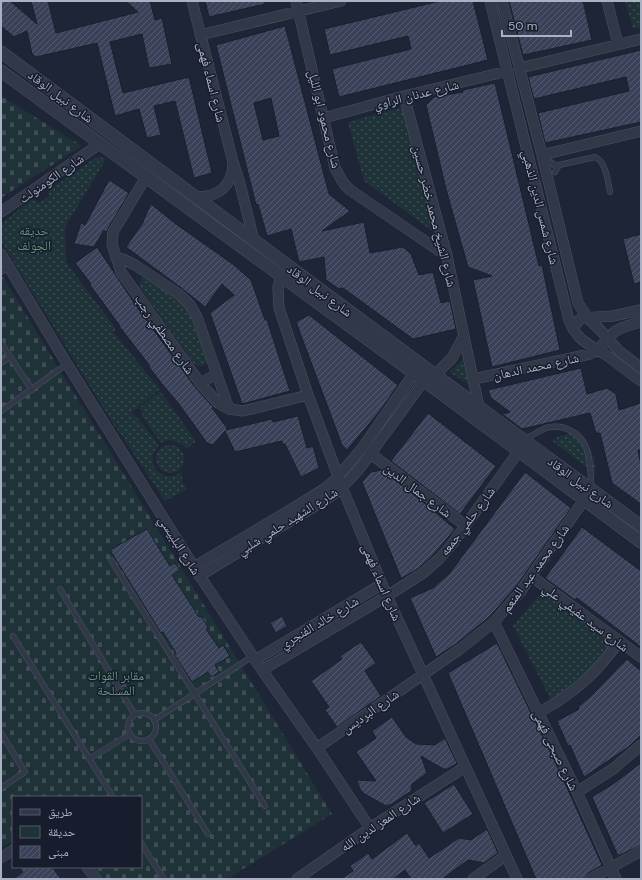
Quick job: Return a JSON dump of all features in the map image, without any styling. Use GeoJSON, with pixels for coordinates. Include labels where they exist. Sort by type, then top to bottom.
{"type":"FeatureCollection","features":[{"type":"Feature","properties":{"kind":"street","name":"شارع اسماء فهمى"},"geometry":{"type":"LineString","coordinates":[[192,1],[254,241]]}},
{"type":"Feature","properties":{"kind":"street"},"geometry":{"type":"LineString","coordinates":[[200,36],[298,6],[341,1]]}},
{"type":"Feature","properties":{"kind":"street","name":"شارع شمس الدين الذهبي"},"geometry":{"type":"LineString","coordinates":[[490,1],[569,320],[573,329],[586,343],[641,381]]}},
{"type":"Feature","properties":{"kind":"street","name":"شارع شمس الدين الذهبي"},"geometry":{"type":"LineString","coordinates":[[502,1],[542,155],[578,304],[586,317],[618,350],[641,368]]}},
{"type":"Feature","properties":{"kind":"street"},"geometry":{"type":"LineString","coordinates":[[607,1],[618,44]]}},
{"type":"Feature","properties":{"kind":"street","name":"شارع محمود ابو الليل"},"geometry":{"type":"LineString","coordinates":[[298,6],[335,168],[344,184],[359,197],[447,256]]}},
{"type":"Feature","properties":{"kind":"street"},"geometry":{"type":"LineString","coordinates":[[520,68],[641,39]]}},
{"type":"Feature","properties":{"kind":"street","name":"شارع نبيل الوقاد"},"geometry":{"type":"LineString","coordinates":[[1,52],[197,197],[424,376],[479,407],[521,446],[584,500],[641,542]]}},
{"type":"Feature","properties":{"kind":"street","name":"شارع نبيل الوقاد"},"geometry":{"type":"LineString","coordinates":[[1,71],[281,276],[521,446],[592,490],[641,526]]}},
{"type":"Feature","properties":{"kind":"street","name":"شارع عدنان الراوي"},"geometry":{"type":"LineString","coordinates":[[324,118],[404,96],[508,71]]}},
{"type":"Feature","properties":{"kind":"street","name":"شارع الشيخ محمد خضر حسين"},"geometry":{"type":"LineString","coordinates":[[404,96],[447,256],[479,407]]}},
{"type":"Feature","properties":{"kind":"street"},"geometry":{"type":"LineString","coordinates":[[542,155],[641,131]]}},
{"type":"Feature","properties":{"kind":"street","name":"شارع الكومنولث"},"geometry":{"type":"LineString","coordinates":[[1,212],[101,143]]}},
{"type":"Feature","properties":{"kind":"street","name":"شارع اسماء فهمى"},"geometry":{"type":"LineString","coordinates":[[197,197],[207,197],[216,194],[223,188],[229,181],[233,162]]}},
{"type":"Feature","properties":{"kind":"street","name":"شارع مصطفي رجب"},"geometry":{"type":"LineString","coordinates":[[146,177],[113,232],[112,244],[121,272],[200,383],[218,402],[229,409]]}},
{"type":"Feature","properties":{"kind":"street","name":"شارع البلبيسي"},"geometry":{"type":"LineString","coordinates":[[1,254],[5,269],[67,364],[196,571],[370,828]]}},
{"type":"Feature","properties":{"kind":"street"},"geometry":{"type":"LineString","coordinates":[[116,258],[123,259],[136,265],[180,295],[190,305],[197,317],[229,409],[250,410],[308,395]]}},
{"type":"Feature","properties":{"kind":"street","name":"شارع اسماء فهمى"},"geometry":{"type":"LineString","coordinates":[[281,276],[278,288],[279,308],[308,395],[342,487],[382,584],[516,879]]}},
{"type":"Feature","properties":{"kind":"street"},"geometry":{"type":"LineString","coordinates":[[573,329],[578,321],[586,317],[613,316],[641,310]]}},
{"type":"Feature","properties":{"kind":"street"},"geometry":{"type":"LineString","coordinates":[[598,350],[608,338],[620,329],[641,322]]}},
{"type":"Feature","properties":{"kind":"street"},"geometry":{"type":"LineString","coordinates":[[424,376],[452,358],[464,336]]}},
{"type":"Feature","properties":{"kind":"street","name":"شارع محمد الدهان"},"geometry":{"type":"LineString","coordinates":[[474,379],[579,358],[598,350]]}},
{"type":"Feature","properties":{"kind":"street"},"geometry":{"type":"LineString","coordinates":[[200,383],[217,374]]}},
{"type":"Feature","properties":{"kind":"street","name":"شارع الشهيد حلمي شلبي"},"geometry":{"type":"LineString","coordinates":[[196,571],[327,499],[342,487],[371,454],[424,376]]}},
{"type":"Feature","properties":{"kind":"street","name":"شارع الشهيد حلمي شلبي"},"geometry":{"type":"LineString","coordinates":[[196,571],[324,489],[339,477],[424,376]]}},
{"type":"Feature","properties":{"kind":"street","name":"شارع حلمي جمعه"},"geometry":{"type":"LineString","coordinates":[[388,596],[406,585],[439,559],[466,526],[521,446]]}},
{"type":"Feature","properties":{"kind":"street","name":"شارع جمال الدين"},"geometry":{"type":"LineString","coordinates":[[371,454],[466,526]]}},
{"type":"Feature","properties":{"kind":"street","name":"شارع محمد عبد المنعم"},"geometry":{"type":"LineString","coordinates":[[423,675],[460,649],[494,622],[532,576],[584,500]]}},
{"type":"Feature","properties":{"kind":"street","name":"شارع سيد عفيفي علي"},"geometry":{"type":"LineString","coordinates":[[532,576],[641,658]]}},
{"type":"Feature","properties":{"kind":"street","name":"شارع خالد الفنجري"},"geometry":{"type":"LineString","coordinates":[[254,658],[382,584]]}},
{"type":"Feature","properties":{"kind":"street","name":"شارع خالد الفنجري"},"geometry":{"type":"LineString","coordinates":[[262,670],[388,596]]}},
{"type":"Feature","properties":{"kind":"street","name":"شارع صبحى فهمى"},"geometry":{"type":"LineString","coordinates":[[494,622],[577,792],[616,879]]}},
{"type":"Feature","properties":{"kind":"street"},"geometry":{"type":"LineString","coordinates":[[538,713],[563,699],[591,676],[606,660],[619,641]]}},
{"type":"Feature","properties":{"kind":"street","name":"شارع البرديس"},"geometry":{"type":"LineString","coordinates":[[317,748],[423,675]]}},
{"type":"Feature","properties":{"kind":"street"},"geometry":{"type":"LineString","coordinates":[[577,792],[613,769],[641,745]]}},
{"type":"Feature","properties":{"kind":"street","name":"شارع المعز لدين الله"},"geometry":{"type":"LineString","coordinates":[[302,878],[370,828],[465,767]]}},
{"type":"Feature","properties":{"kind":"street"},"geometry":{"type":"LineString","coordinates":[[1,858],[12,851]]}},
{"type":"Feature","properties":{"kind":"street"},"geometry":{"type":"LineString","coordinates":[[590,879],[641,851]]}},
{"type":"Feature","properties":{"kind":"street"},"geometry":{"type":"LineString","coordinates":[[473,879],[505,856]]}},
{"type":"Feature","properties":{"kind":"street"},"geometry":{"type":"LineString","coordinates":[[88,868],[96,879]]}},
{"type":"Feature","properties":{"kind":"lane"},"geometry":{"type":"LineString","coordinates":[[542,155],[556,169],[559,165],[595,157],[598,158],[602,162],[610,192]]}},
{"type":"Feature","properties":{"kind":"lane"},"geometry":{"type":"LineString","coordinates":[[1,343],[32,390]]}},
{"type":"Feature","properties":{"kind":"lane"},"geometry":{"type":"LineString","coordinates":[[1,363],[10,357]]}},
{"type":"Feature","properties":{"kind":"lane"},"geometry":{"type":"LineString","coordinates":[[1,411],[67,364]]}},
{"type":"Feature","properties":{"kind":"lane"},"geometry":{"type":"LineString","coordinates":[[521,446],[539,431],[547,428],[564,428],[571,431],[584,442],[587,450],[592,490]]}},
{"type":"Feature","properties":{"kind":"lane"},"geometry":{"type":"LineString","coordinates":[[111,560],[265,806]]}},
{"type":"Feature","properties":{"kind":"lane"},"geometry":{"type":"LineString","coordinates":[[60,589],[135,715]]}},
{"type":"Feature","properties":{"kind":"lane"},"geometry":{"type":"LineString","coordinates":[[13,636],[112,796]]}},
{"type":"Feature","properties":{"kind":"lane"},"geometry":{"type":"LineString","coordinates":[[154,720],[254,658]]}},
{"type":"Feature","properties":{"kind":"lane"},"geometry":{"type":"LineString","coordinates":[[142,713],[149,715],[154,720],[156,727],[154,734],[149,739],[142,741],[135,739],[130,734],[128,727],[130,720],[135,715],[142,713]]}},
{"type":"Feature","properties":{"kind":"lane"},"geometry":{"type":"LineString","coordinates":[[1,733],[25,772],[1,788]]}},
{"type":"Feature","properties":{"kind":"lane"},"geometry":{"type":"LineString","coordinates":[[89,759],[130,734]]}},
{"type":"Feature","properties":{"kind":"lane"},"geometry":{"type":"LineString","coordinates":[[149,739],[208,834]]}},
{"type":"Feature","properties":{"kind":"lane"},"geometry":{"type":"LineString","coordinates":[[142,844],[164,879]]}},
{"type":"Feature","properties":{"kind":"green space"},"geometry":{"type":"Polygon","coordinates":[[[625,1],[641,1],[641,28],[633,29],[625,1]]]}},
{"type":"Feature","properties":{"kind":"green space"},"geometry":{"type":"Polygon","coordinates":[[[1,96],[82,146],[1,198],[1,96]]]}},
{"type":"Feature","properties":{"kind":"green space"},"geometry":{"type":"Polygon","coordinates":[[[403,107],[439,236],[364,181],[348,122],[403,107]]]}},
{"type":"Feature","properties":{"kind":"green space","name":"حديقه الجولف"},"geometry":{"type":"Polygon","coordinates":[[[95,158],[104,158],[105,161],[65,227],[66,262],[116,329],[113,332],[160,389],[115,427],[1,241],[1,224],[32,199],[39,203],[49,196],[48,191],[95,158]]]}},
{"type":"Feature","properties":{"kind":"green space","name":"مقابر القوات المسلحة"},"geometry":{"type":"Polygon","coordinates":[[[1,274],[332,814],[227,879],[98,879],[91,868],[142,868],[142,796],[12,796],[12,841],[1,848],[1,274]]]}},
{"type":"Feature","properties":{"kind":"green space"},"geometry":{"type":"Polygon","coordinates":[[[144,277],[179,299],[190,309],[208,361],[203,366],[195,365],[139,286],[140,280],[144,277]]]}},
{"type":"Feature","properties":{"kind":"green space"},"geometry":{"type":"Polygon","coordinates":[[[464,358],[469,385],[449,372],[464,358]]]}},
{"type":"Feature","properties":{"kind":"green space"},"geometry":{"type":"Polygon","coordinates":[[[160,391],[196,441],[186,449],[175,441],[165,441],[161,443],[142,416],[142,412],[139,408],[160,391]]]}},
{"type":"Feature","properties":{"kind":"green space"},"geometry":{"type":"Polygon","coordinates":[[[132,413],[138,418],[159,445],[154,452],[153,458],[154,465],[157,470],[161,474],[168,476],[175,476],[182,472],[182,482],[187,489],[165,501],[116,427],[132,413]]]}},
{"type":"Feature","properties":{"kind":"green space"},"geometry":{"type":"Polygon","coordinates":[[[571,433],[588,445],[591,449],[596,474],[552,441],[560,436],[571,433]]]}},
{"type":"Feature","properties":{"kind":"green space"},"geometry":{"type":"Polygon","coordinates":[[[170,445],[180,449],[184,459],[180,469],[170,473],[160,469],[156,459],[160,449],[170,445]]]}},
{"type":"Feature","properties":{"kind":"green space"},"geometry":{"type":"Polygon","coordinates":[[[544,589],[621,650],[592,680],[556,710],[513,626],[544,589]]]}},
{"type":"Feature","properties":{"kind":"building"},"geometry":{"type":"Polygon","coordinates":[[[1,1],[10,1],[37,24],[31,1],[48,1],[56,33],[138,12],[126,1],[150,1],[155,20],[162,18],[172,64],[149,68],[142,34],[110,42],[123,93],[189,77],[212,173],[194,178],[175,101],[154,106],[161,135],[147,138],[139,109],[115,116],[97,43],[36,57],[32,54],[27,31],[14,37],[1,26],[1,1]]]}},
{"type":"Feature","properties":{"kind":"building"},"geometry":{"type":"Polygon","coordinates":[[[205,1],[264,1],[265,4],[209,17],[205,1]]]}},
{"type":"Feature","properties":{"kind":"building"},"geometry":{"type":"Polygon","coordinates":[[[440,1],[473,1],[488,60],[339,97],[332,69],[411,49],[408,36],[330,55],[324,29],[440,1]]]}},
{"type":"Feature","properties":{"kind":"building"},"geometry":{"type":"Polygon","coordinates":[[[509,1],[583,1],[592,40],[523,55],[509,1]]]}},
{"type":"Feature","properties":{"kind":"building"},"geometry":{"type":"Polygon","coordinates":[[[285,26],[329,194],[350,211],[322,231],[364,222],[370,253],[403,247],[411,254],[419,275],[433,272],[441,303],[450,301],[456,329],[413,339],[343,288],[339,289],[326,280],[324,257],[299,262],[291,229],[267,236],[258,204],[256,205],[216,45],[285,26]],[[271,98],[254,103],[263,140],[279,136],[271,98]]]}},
{"type":"Feature","properties":{"kind":"building"},"geometry":{"type":"Polygon","coordinates":[[[641,50],[641,122],[545,143],[538,113],[629,91],[626,77],[534,99],[528,77],[641,50]]]}},
{"type":"Feature","properties":{"kind":"building"},"geometry":{"type":"Polygon","coordinates":[[[495,83],[539,266],[542,265],[560,350],[492,367],[473,280],[492,276],[468,267],[447,193],[426,105],[434,97],[463,92],[463,90],[495,83]]]}},
{"type":"Feature","properties":{"kind":"building"},"geometry":{"type":"Polygon","coordinates":[[[109,180],[129,193],[106,232],[104,230],[94,247],[74,244],[81,223],[85,225],[109,180]]]}},
{"type":"Feature","properties":{"kind":"building"},"geometry":{"type":"Polygon","coordinates":[[[151,204],[176,224],[234,265],[251,280],[265,320],[267,320],[290,391],[242,404],[210,313],[234,295],[222,284],[205,307],[126,247],[144,221],[151,204]]]}},
{"type":"Feature","properties":{"kind":"building"},"geometry":{"type":"Polygon","coordinates":[[[641,234],[641,282],[634,284],[623,239],[641,234]]]}},
{"type":"Feature","properties":{"kind":"building"},"geometry":{"type":"Polygon","coordinates":[[[97,247],[137,307],[195,387],[213,407],[212,408],[227,428],[226,430],[272,419],[273,422],[298,416],[307,448],[313,446],[319,468],[301,477],[285,444],[283,445],[282,441],[235,452],[225,431],[213,445],[207,443],[179,404],[149,367],[150,366],[119,326],[75,263],[97,247]]]}},
{"type":"Feature","properties":{"kind":"building"},"geometry":{"type":"Polygon","coordinates":[[[309,315],[398,385],[379,412],[347,450],[342,445],[296,322],[309,315]]]}},
{"type":"Feature","properties":{"kind":"building"},"geometry":{"type":"Polygon","coordinates":[[[581,368],[587,394],[607,388],[616,394],[619,410],[641,403],[641,450],[638,450],[641,465],[641,504],[612,483],[600,433],[596,433],[590,413],[522,429],[502,414],[510,412],[491,398],[488,390],[581,368]]]}},
{"type":"Feature","properties":{"kind":"building"},"geometry":{"type":"Polygon","coordinates":[[[428,413],[496,466],[460,514],[391,461],[428,413]]]}},
{"type":"Feature","properties":{"kind":"building"},"geometry":{"type":"Polygon","coordinates":[[[382,470],[455,529],[434,554],[419,568],[401,578],[362,482],[371,472],[382,470]]]}},
{"type":"Feature","properties":{"kind":"building"},"geometry":{"type":"Polygon","coordinates":[[[525,472],[571,508],[515,588],[489,617],[456,644],[436,657],[410,598],[433,588],[449,574],[525,472]]]}},
{"type":"Feature","properties":{"kind":"building"},"geometry":{"type":"Polygon","coordinates":[[[582,527],[641,571],[641,647],[577,598],[575,600],[545,578],[582,527]]]}},
{"type":"Feature","properties":{"kind":"building"},"geometry":{"type":"Polygon","coordinates":[[[147,529],[170,566],[175,563],[180,570],[172,575],[199,617],[201,616],[208,627],[206,629],[219,648],[223,645],[230,656],[215,665],[219,672],[211,677],[208,672],[192,682],[174,654],[176,653],[163,632],[161,633],[110,550],[147,529]]]}},
{"type":"Feature","properties":{"kind":"building"},"geometry":{"type":"Polygon","coordinates":[[[282,616],[287,626],[276,633],[270,623],[282,616]]]}},
{"type":"Feature","properties":{"kind":"building"},"geometry":{"type":"Polygon","coordinates":[[[361,642],[376,663],[365,671],[381,696],[337,727],[325,710],[329,707],[311,681],[342,659],[340,656],[361,642]]]}},
{"type":"Feature","properties":{"kind":"building"},"geometry":{"type":"Polygon","coordinates":[[[497,643],[558,768],[602,865],[587,874],[584,879],[536,879],[448,673],[497,643]]]}},
{"type":"Feature","properties":{"kind":"building"},"geometry":{"type":"Polygon","coordinates":[[[627,659],[641,671],[641,735],[627,748],[584,777],[570,745],[568,746],[557,721],[579,709],[578,707],[590,697],[627,659]]]}},
{"type":"Feature","properties":{"kind":"building"},"geometry":{"type":"Polygon","coordinates":[[[392,717],[406,737],[416,744],[435,745],[445,738],[457,763],[448,769],[443,769],[421,756],[427,773],[412,784],[411,791],[392,804],[386,806],[363,793],[360,789],[357,780],[376,781],[356,752],[376,738],[372,731],[392,717]]]}},
{"type":"Feature","properties":{"kind":"building"},"geometry":{"type":"Polygon","coordinates":[[[641,763],[641,845],[618,856],[592,797],[613,784],[641,763]]]}},
{"type":"Feature","properties":{"kind":"building"},"geometry":{"type":"Polygon","coordinates":[[[454,784],[473,814],[443,833],[424,803],[454,784]]]}},
{"type":"Feature","properties":{"kind":"building"},"geometry":{"type":"Polygon","coordinates":[[[487,829],[498,853],[484,863],[468,860],[442,879],[411,879],[405,870],[393,879],[341,879],[353,871],[350,866],[368,853],[372,859],[407,833],[416,846],[419,843],[429,858],[459,838],[471,840],[487,829]]]}},
{"type":"Feature","properties":{"kind":"building"},"geometry":{"type":"Polygon","coordinates":[[[20,868],[53,868],[61,879],[14,879],[23,872],[20,868]]]}}]}
